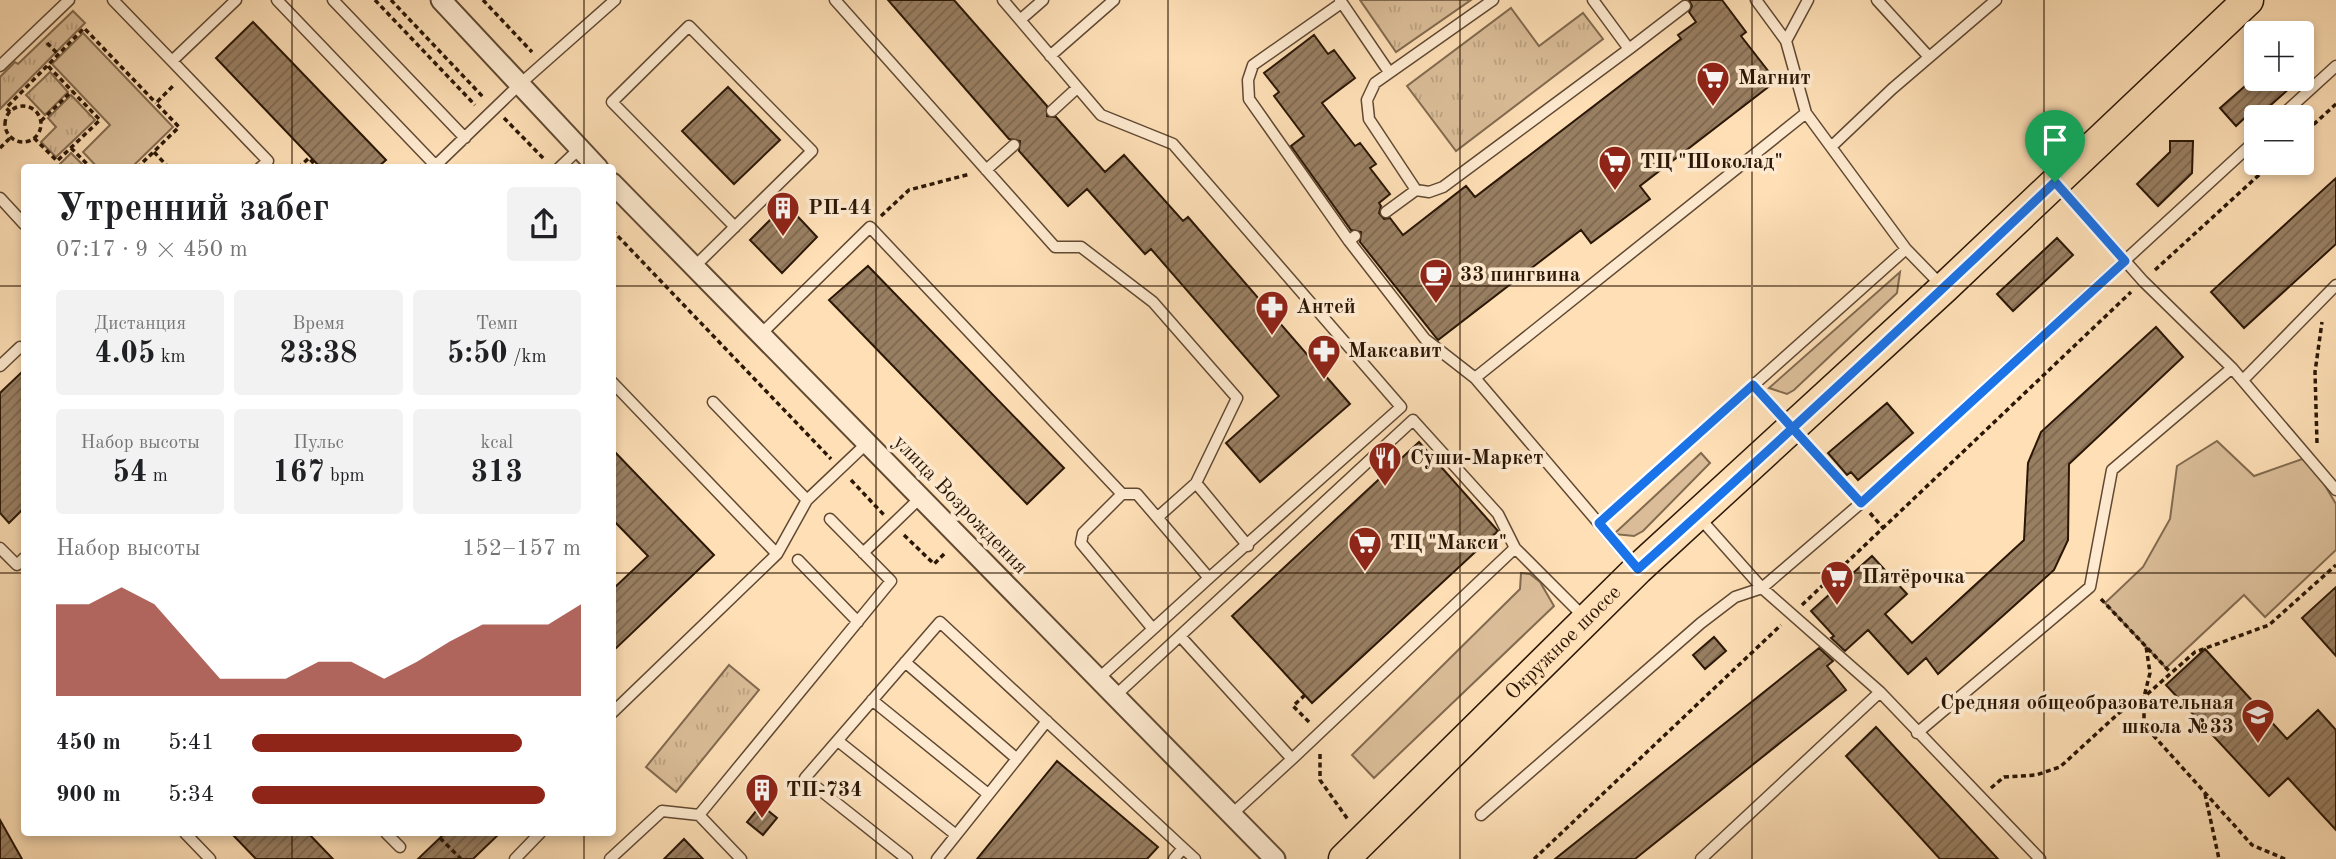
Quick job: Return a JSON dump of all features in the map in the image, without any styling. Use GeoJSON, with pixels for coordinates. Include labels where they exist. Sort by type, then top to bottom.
{"type":"FeatureCollection","features":[{"type":"Feature","properties":{"kind":"main road","name":"Окружное шоссе"},"geometry":{"type":"LineString","coordinates":[[1343,859],[1638,569],[1944,288],[2248,0]]}},
{"type":"Feature","properties":{"kind":"street"},"geometry":{"type":"LineString","coordinates":[[442,0],[593,164]]}},
{"type":"Feature","properties":{"kind":"street","name":"улица Возрождения"},"geometry":{"type":"LineString","coordinates":[[616,187],[1275,859]]}},
{"type":"Feature","properties":{"kind":"lane"},"geometry":{"type":"LineString","coordinates":[[0,66],[69,0]]}},
{"type":"Feature","properties":{"kind":"lane"},"geometry":{"type":"LineString","coordinates":[[113,0],[268,161],[265,164]]}},
{"type":"Feature","properties":{"kind":"lane"},"geometry":{"type":"LineString","coordinates":[[172,61],[236,0]]}},
{"type":"Feature","properties":{"kind":"lane"},"geometry":{"type":"LineString","coordinates":[[277,0],[431,164]]}},
{"type":"Feature","properties":{"kind":"lane"},"geometry":{"type":"LineString","coordinates":[[333,0],[465,138]]}},
{"type":"Feature","properties":{"kind":"lane"},"geometry":{"type":"LineString","coordinates":[[437,164],[520,84],[615,0]]}},
{"type":"Feature","properties":{"kind":"lane"},"geometry":{"type":"LineString","coordinates":[[835,0],[1055,247],[1081,247],[1153,302],[1237,398],[1195,483],[1158,517]]}},
{"type":"Feature","properties":{"kind":"lane"},"geometry":{"type":"LineString","coordinates":[[1003,0],[1101,115],[1173,144],[1401,407],[1098,679]]}},
{"type":"Feature","properties":{"kind":"lane"},"geometry":{"type":"LineString","coordinates":[[1020,20],[1043,0]]}},
{"type":"Feature","properties":{"kind":"lane"},"geometry":{"type":"LineString","coordinates":[[1050,56],[1114,0]]}},
{"type":"Feature","properties":{"kind":"lane"},"geometry":{"type":"LineString","coordinates":[[1416,190],[1369,119],[1367,100],[1375,83],[1493,0]]}},
{"type":"Feature","properties":{"kind":"lane"},"geometry":{"type":"LineString","coordinates":[[1593,0],[1629,49]]}},
{"type":"Feature","properties":{"kind":"lane"},"geometry":{"type":"LineString","coordinates":[[1756,0],[1786,41],[1806,113],[1906,249],[1944,288]]}},
{"type":"Feature","properties":{"kind":"lane"},"geometry":{"type":"LineString","coordinates":[[1786,41],[1808,0]]}},
{"type":"Feature","properties":{"kind":"lane"},"geometry":{"type":"LineString","coordinates":[[1877,0],[1929,57]]}},
{"type":"Feature","properties":{"kind":"lane"},"geometry":{"type":"LineString","coordinates":[[1831,147],[1996,0]]}},
{"type":"Feature","properties":{"kind":"lane"},"geometry":{"type":"LineString","coordinates":[[1390,72],[1340,2],[1253,65],[1248,80],[1249,99],[1425,339],[1475,378],[1638,569]]}},
{"type":"Feature","properties":{"kind":"lane"},"geometry":{"type":"LineString","coordinates":[[1386,212],[1416,190],[1429,192],[1443,187],[1685,6]]}},
{"type":"Feature","properties":{"kind":"lane"},"geometry":{"type":"LineString","coordinates":[[695,266],[735,227],[812,151],[689,26],[612,102],[735,227]]}},
{"type":"Feature","properties":{"kind":"lane"},"geometry":{"type":"LineString","coordinates":[[2293,105],[2336,66]]}},
{"type":"Feature","properties":{"kind":"lane"},"geometry":{"type":"LineString","coordinates":[[1052,111],[1077,88]]}},
{"type":"Feature","properties":{"kind":"lane"},"geometry":{"type":"LineString","coordinates":[[1475,378],[1806,113]]}},
{"type":"Feature","properties":{"kind":"lane"},"geometry":{"type":"LineString","coordinates":[[986,170],[1014,145]]}},
{"type":"Feature","properties":{"kind":"lane"},"geometry":{"type":"LineString","coordinates":[[563,164],[579,149]]}},
{"type":"Feature","properties":{"kind":"lane"},"geometry":{"type":"LineString","coordinates":[[1481,815],[1701,623],[1735,597],[1762,587],[1861,503],[2244,151]]}},
{"type":"Feature","properties":{"kind":"lane"},"geometry":{"type":"LineString","coordinates":[[2055,182],[2143,281],[2243,380],[2336,490]]}},
{"type":"Feature","properties":{"kind":"lane"},"geometry":{"type":"LineString","coordinates":[[0,198],[21,221]]}},
{"type":"Feature","properties":{"kind":"lane"},"geometry":{"type":"LineString","coordinates":[[761,334],[870,227],[1122,494]]}},
{"type":"Feature","properties":{"kind":"lane"},"geometry":{"type":"LineString","coordinates":[[1599,523],[1906,249]]}},
{"type":"Feature","properties":{"kind":"lane"},"geometry":{"type":"LineString","coordinates":[[2243,380],[2336,285]]}},
{"type":"Feature","properties":{"kind":"lane"},"geometry":{"type":"LineString","coordinates":[[0,366],[21,348]]}},
{"type":"Feature","properties":{"kind":"lane"},"geometry":{"type":"LineString","coordinates":[[1917,733],[2090,587],[2112,470],[2232,368]]}},
{"type":"Feature","properties":{"kind":"lane"},"geometry":{"type":"LineString","coordinates":[[616,387],[777,554]]}},
{"type":"Feature","properties":{"kind":"lane"},"geometry":{"type":"LineString","coordinates":[[713,402],[807,500]]}},
{"type":"Feature","properties":{"kind":"lane"},"geometry":{"type":"LineString","coordinates":[[1114,696],[1413,420],[1498,514],[1515,548],[1587,620]]}},
{"type":"Feature","properties":{"kind":"lane"},"geometry":{"type":"LineString","coordinates":[[616,709],[777,554],[807,500],[868,442]]}},
{"type":"Feature","properties":{"kind":"lane"},"geometry":{"type":"LineString","coordinates":[[1195,483],[1248,546]]}},
{"type":"Feature","properties":{"kind":"lane"},"geometry":{"type":"LineString","coordinates":[[1153,629],[1082,543],[1083,533],[1122,494],[1137,494],[1209,578]]}},
{"type":"Feature","properties":{"kind":"lane"},"geometry":{"type":"LineString","coordinates":[[863,553],[921,497]]}},
{"type":"Feature","properties":{"kind":"lane"},"geometry":{"type":"LineString","coordinates":[[1697,516],[1791,615],[1880,692],[2040,859]]}},
{"type":"Feature","properties":{"kind":"lane"},"geometry":{"type":"LineString","coordinates":[[699,816],[891,581],[831,519]]}},
{"type":"Feature","properties":{"kind":"lane"},"geometry":{"type":"LineString","coordinates":[[0,548],[17,565],[21,561]]}},
{"type":"Feature","properties":{"kind":"lane"},"geometry":{"type":"LineString","coordinates":[[1231,815],[1515,548]]}},
{"type":"Feature","properties":{"kind":"lane"},"geometry":{"type":"LineString","coordinates":[[798,560],[858,622]]}},
{"type":"Feature","properties":{"kind":"lane"},"geometry":{"type":"LineString","coordinates":[[907,859],[805,778],[940,622],[1195,859]]}},
{"type":"Feature","properties":{"kind":"lane"},"geometry":{"type":"LineString","coordinates":[[1180,636],[1292,759]]}},
{"type":"Feature","properties":{"kind":"lane"},"geometry":{"type":"LineString","coordinates":[[905,662],[1017,759]]}},
{"type":"Feature","properties":{"kind":"lane"},"geometry":{"type":"LineString","coordinates":[[1700,859],[1880,692]]}},
{"type":"Feature","properties":{"kind":"lane"},"geometry":{"type":"LineString","coordinates":[[872,700],[988,794]]}},
{"type":"Feature","properties":{"kind":"lane"},"geometry":{"type":"LineString","coordinates":[[937,859],[1047,721]]}},
{"type":"Feature","properties":{"kind":"lane"},"geometry":{"type":"LineString","coordinates":[[838,741],[956,835]]}},
{"type":"Feature","properties":{"kind":"lane"},"geometry":{"type":"LineString","coordinates":[[610,859],[662,811],[699,816],[741,859]]}},
{"type":"Feature","properties":{"kind":"lane"},"geometry":{"type":"LineString","coordinates":[[188,836],[210,859]]}},
{"type":"Feature","properties":{"kind":"lane"},"geometry":{"type":"LineString","coordinates":[[390,836],[400,847]]}},
{"type":"Feature","properties":{"kind":"lane"},"geometry":{"type":"LineString","coordinates":[[515,859],[537,836]]}},
{"type":"Feature","properties":{"kind":"lane"},"geometry":{"type":"LineString","coordinates":[[1174,859],[1183,848]]}},
{"type":"Feature","properties":{"kind":"path"},"geometry":{"type":"LineString","coordinates":[[375,0],[490,113],[548,164]]}},
{"type":"Feature","properties":{"kind":"path"},"geometry":{"type":"LineString","coordinates":[[391,0],[490,113]]}},
{"type":"Feature","properties":{"kind":"path"},"geometry":{"type":"LineString","coordinates":[[482,0],[543,64]]}},
{"type":"Feature","properties":{"kind":"path"},"geometry":{"type":"LineString","coordinates":[[10,112],[6,108],[39,77],[36,74],[84,28],[179,127],[141,164]]}},
{"type":"Feature","properties":{"kind":"path"},"geometry":{"type":"LineString","coordinates":[[34,138],[57,161],[100,120],[47,65]]}},
{"type":"Feature","properties":{"kind":"path"},"geometry":{"type":"LineString","coordinates":[[156,103],[185,75]]}},
{"type":"Feature","properties":{"kind":"path"},"geometry":{"type":"LineString","coordinates":[[41,121],[30,107],[16,107],[10,112],[5,124],[11,137],[24,142],[34,138],[40,131],[41,121],[72,91]]}},
{"type":"Feature","properties":{"kind":"path"},"geometry":{"type":"LineString","coordinates":[[2314,124],[2336,104]]}},
{"type":"Feature","properties":{"kind":"path"},"geometry":{"type":"LineString","coordinates":[[0,148],[11,137]]}},
{"type":"Feature","properties":{"kind":"path"},"geometry":{"type":"LineString","coordinates":[[71,148],[87,164]]}},
{"type":"Feature","properties":{"kind":"path"},"geometry":{"type":"LineString","coordinates":[[154,152],[165,164]]}},
{"type":"Feature","properties":{"kind":"path"},"geometry":{"type":"LineString","coordinates":[[870,227],[909,190],[986,170]]}},
{"type":"Feature","properties":{"kind":"path"},"geometry":{"type":"LineString","coordinates":[[1534,859],[2143,281],[2259,175]]}},
{"type":"Feature","properties":{"kind":"path"},"geometry":{"type":"LineString","coordinates":[[616,234],[934,564],[961,537]]}},
{"type":"Feature","properties":{"kind":"path"},"geometry":{"type":"LineString","coordinates":[[2318,468],[2315,372],[2325,296]]}},
{"type":"Feature","properties":{"kind":"path"},"geometry":{"type":"LineString","coordinates":[[1753,385],[1884,529]]}},
{"type":"Feature","properties":{"kind":"path"},"geometry":{"type":"LineString","coordinates":[[1981,798],[2004,776],[2036,775],[2060,767],[2119,713],[2144,697],[2195,652],[2269,625],[2336,565]]}},
{"type":"Feature","properties":{"kind":"path"},"geometry":{"type":"LineString","coordinates":[[2090,587],[2171,673]]}},
{"type":"Feature","properties":{"kind":"path"},"geometry":{"type":"LineString","coordinates":[[2146,646],[2150,673],[2144,697],[2144,724],[2252,845],[2286,859]]}},
{"type":"Feature","properties":{"kind":"path"},"geometry":{"type":"LineString","coordinates":[[1304,695],[1293,706],[1319,733],[1320,780],[1352,826]]}},
{"type":"Feature","properties":{"kind":"path"},"geometry":{"type":"LineString","coordinates":[[2205,792],[2219,859]]}},
{"type":"Feature","properties":{"kind":"path"},"geometry":{"type":"LineString","coordinates":[[440,838],[461,859]]}},
{"type":"Feature","properties":{"kind":"green space"},"geometry":{"type":"Polygon","coordinates":[[[1360,0],[1471,0],[1396,52],[1360,0]]]}},
{"type":"Feature","properties":{"kind":"green space"},"geometry":{"type":"Polygon","coordinates":[[[1511,8],[1539,46],[1583,13],[1603,39],[1456,151],[1407,86],[1511,8]]]}},
{"type":"Feature","properties":{"kind":"green space"},"geometry":{"type":"Polygon","coordinates":[[[73,11],[85,23],[0,109],[0,77],[15,62],[18,64],[73,11]]]}},
{"type":"Feature","properties":{"kind":"green space"},"geometry":{"type":"Polygon","coordinates":[[[83,33],[173,127],[135,164],[94,164],[83,152],[110,125],[52,64],[83,33]]]}},
{"type":"Feature","properties":{"kind":"green space"},"geometry":{"type":"Polygon","coordinates":[[[50,72],[68,92],[45,115],[26,95],[50,72]]]}},
{"type":"Feature","properties":{"kind":"green space"},"geometry":{"type":"Polygon","coordinates":[[[71,95],[95,120],[56,157],[41,142],[56,127],[48,118],[71,95]]]}},
{"type":"Feature","properties":{"kind":"green space"},"geometry":{"type":"Polygon","coordinates":[[[71,153],[82,164],[60,164],[71,153]]]}},
{"type":"Feature","properties":{"kind":"green space"},"geometry":{"type":"Polygon","coordinates":[[[1900,272],[1897,293],[1794,390],[1787,394],[1769,388],[1900,272]]]}},
{"type":"Feature","properties":{"kind":"green space"},"geometry":{"type":"Polygon","coordinates":[[[2217,441],[2254,476],[2308,457],[2336,504],[2336,550],[2265,617],[2244,595],[2166,668],[2105,603],[2143,567],[2170,519],[2177,466],[2217,441]]]}},
{"type":"Feature","properties":{"kind":"green space"},"geometry":{"type":"Polygon","coordinates":[[[1701,453],[1710,463],[1643,531],[1634,536],[1614,534],[1701,453]]]}},
{"type":"Feature","properties":{"kind":"green space"},"geometry":{"type":"Polygon","coordinates":[[[1521,573],[1530,574],[1540,582],[1554,606],[1374,778],[1352,755],[1520,589],[1521,573]]]}},
{"type":"Feature","properties":{"kind":"green space"},"geometry":{"type":"Polygon","coordinates":[[[729,665],[759,690],[676,792],[646,767],[729,665]]]}},
{"type":"Feature","properties":{"kind":"building"},"geometry":{"type":"Polygon","coordinates":[[[888,0],[954,0],[1047,106],[1047,116],[1056,117],[1105,172],[1124,155],[1183,221],[1188,217],[1350,404],[1260,482],[1226,443],[1279,396],[1151,249],[1145,254],[1087,189],[1068,206],[1019,151],[1020,141],[1009,139],[888,0]]]}},
{"type":"Feature","properties":{"kind":"building"},"geometry":{"type":"Polygon","coordinates":[[[1689,0],[1722,0],[1746,32],[1741,36],[1776,81],[1640,186],[1650,199],[1591,243],[1581,230],[1438,340],[1360,242],[1361,232],[1351,230],[1291,146],[1304,136],[1274,96],[1279,92],[1264,73],[1314,35],[1328,54],[1334,50],[1355,78],[1322,103],[1355,146],[1360,143],[1376,164],[1370,168],[1390,194],[1379,203],[1379,213],[1384,219],[1390,218],[1403,235],[1466,186],[1475,197],[1681,39],[1678,35],[1696,22],[1689,12],[1692,6],[1689,0]]]}},
{"type":"Feature","properties":{"kind":"building"},"geometry":{"type":"Polygon","coordinates":[[[253,22],[386,160],[382,164],[317,164],[216,58],[253,22]]]}},
{"type":"Feature","properties":{"kind":"building"},"geometry":{"type":"Polygon","coordinates":[[[728,87],[780,140],[734,184],[682,131],[728,87]]]}},
{"type":"Feature","properties":{"kind":"building"},"geometry":{"type":"Polygon","coordinates":[[[2244,87],[2244,91],[2286,91],[2271,105],[2244,105],[2244,119],[2236,126],[2220,108],[2244,87]]]}},
{"type":"Feature","properties":{"kind":"building"},"geometry":{"type":"Polygon","coordinates":[[[2170,141],[2193,141],[2192,173],[2158,206],[2137,184],[2170,152],[2170,141]]]}},
{"type":"Feature","properties":{"kind":"building"},"geometry":{"type":"Polygon","coordinates":[[[2336,178],[2336,244],[2244,328],[2211,292],[2336,178]]]}},
{"type":"Feature","properties":{"kind":"building","name":"РП-44"},"geometry":{"type":"Polygon","coordinates":[[[786,204],[817,237],[782,273],[750,240],[786,204]]]}},
{"type":"Feature","properties":{"kind":"building"},"geometry":{"type":"Polygon","coordinates":[[[2057,238],[2073,255],[2013,311],[1997,294],[2057,238]]]}},
{"type":"Feature","properties":{"kind":"building"},"geometry":{"type":"Polygon","coordinates":[[[868,266],[1064,468],[1027,504],[829,300],[868,266]]]}},
{"type":"Feature","properties":{"kind":"building"},"geometry":{"type":"Polygon","coordinates":[[[2156,327],[2183,357],[2069,464],[2068,540],[2054,570],[1938,674],[1926,658],[1908,674],[1868,630],[1845,651],[1831,638],[1834,636],[1811,611],[1872,556],[1907,594],[1885,614],[1912,643],[2024,540],[2028,463],[2041,432],[2156,327]]]}},
{"type":"Feature","properties":{"kind":"building"},"geometry":{"type":"Polygon","coordinates":[[[21,373],[21,511],[9,523],[0,513],[0,393],[21,373]]]}},
{"type":"Feature","properties":{"kind":"building"},"geometry":{"type":"Polygon","coordinates":[[[1887,403],[1913,433],[1858,480],[1851,472],[1847,475],[1828,453],[1887,403]]]}},
{"type":"Feature","properties":{"kind":"building","name":"ТЦ \"Макси\""},"geometry":{"type":"Polygon","coordinates":[[[1419,442],[1498,531],[1312,703],[1232,616],[1419,442]]]}},
{"type":"Feature","properties":{"kind":"building"},"geometry":{"type":"Polygon","coordinates":[[[616,453],[714,555],[616,648],[616,586],[648,556],[616,523],[616,453]]]}},
{"type":"Feature","properties":{"kind":"building"},"geometry":{"type":"Polygon","coordinates":[[[2336,587],[2336,656],[2302,618],[2336,587]]]}},
{"type":"Feature","properties":{"kind":"building"},"geometry":{"type":"Polygon","coordinates":[[[1714,637],[1726,651],[1705,669],[1693,655],[1714,637]]]}},
{"type":"Feature","properties":{"kind":"building"},"geometry":{"type":"Polygon","coordinates":[[[1819,648],[1833,661],[1827,666],[1846,690],[1635,859],[1555,859],[1819,648]]]}},
{"type":"Feature","properties":{"kind":"building","name":"Средняя общеобразовательная школа №33"},"geometry":{"type":"Polygon","coordinates":[[[2205,649],[2287,739],[2318,710],[2336,730],[2336,830],[2288,778],[2269,796],[2166,685],[2205,649]]]}},
{"type":"Feature","properties":{"kind":"building"},"geometry":{"type":"Polygon","coordinates":[[[1876,727],[1998,859],[1940,859],[1846,756],[1876,727]]]}},
{"type":"Feature","properties":{"kind":"building"},"geometry":{"type":"Polygon","coordinates":[[[1057,761],[1158,847],[1147,859],[977,859],[1057,761]]]}},
{"type":"Feature","properties":{"kind":"building","name":"ТП-734"},"geometry":{"type":"Polygon","coordinates":[[[761,805],[777,818],[763,835],[747,822],[761,805]]]}},
{"type":"Feature","properties":{"kind":"building"},"geometry":{"type":"Polygon","coordinates":[[[0,820],[22,859],[0,859],[0,820]]]}},
{"type":"Feature","properties":{"kind":"building"},"geometry":{"type":"Polygon","coordinates":[[[234,836],[311,836],[333,859],[256,859],[234,836]]]}},
{"type":"Feature","properties":{"kind":"building"},"geometry":{"type":"Polygon","coordinates":[[[442,836],[497,836],[473,859],[418,859],[442,836]]]}},
{"type":"Feature","properties":{"kind":"building"},"geometry":{"type":"Polygon","coordinates":[[[684,839],[703,859],[664,859],[684,839]]]}},
{"type":"Feature","properties":{"kind":"place","name":"Магнит"},"geometry":{"type":"Point","coordinates":[1713,108]}},
{"type":"Feature","properties":{"kind":"place","name":"ТЦ \"Шоколад\""},"geometry":{"type":"Point","coordinates":[1615,192]}},
{"type":"Feature","properties":{"kind":"place","name":"РП-44"},"geometry":{"type":"Point","coordinates":[783,238]}},
{"type":"Feature","properties":{"kind":"place","name":"33 пингвина"},"geometry":{"type":"Point","coordinates":[1436,305]}},
{"type":"Feature","properties":{"kind":"place","name":"Антей"},"geometry":{"type":"Point","coordinates":[1272,337]}},
{"type":"Feature","properties":{"kind":"place","name":"Максавит"},"geometry":{"type":"Point","coordinates":[1324,381]}},
{"type":"Feature","properties":{"kind":"place","name":"Суши-Маркет"},"geometry":{"type":"Point","coordinates":[1385,488]}},
{"type":"Feature","properties":{"kind":"place","name":"ТЦ \"Макси\""},"geometry":{"type":"Point","coordinates":[1365,573]}},
{"type":"Feature","properties":{"kind":"place","name":"Пятёрочка"},"geometry":{"type":"Point","coordinates":[1837,607]}},
{"type":"Feature","properties":{"kind":"place","name":"Средняя общеобразовательная школа №33"},"geometry":{"type":"Point","coordinates":[2258,745]}},
{"type":"Feature","properties":{"kind":"place","name":"ТП-734"},"geometry":{"type":"Point","coordinates":[762,820]}},
{"type":"Feature","properties":{"kind":"route"},"geometry":{"type":"LineString","coordinates":[[2055,182],[1944,288],[1792,426],[1638,569],[1599,523],[1753,385],[1792,426],[1861,503],[2125,261],[2055,182]]}}]}
